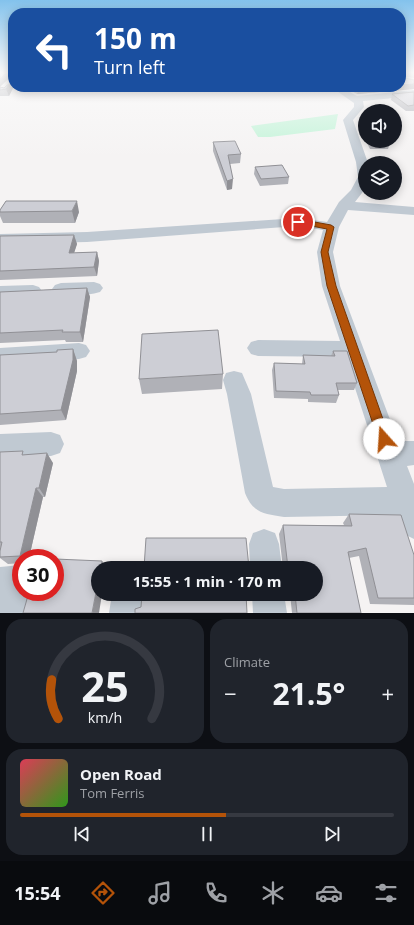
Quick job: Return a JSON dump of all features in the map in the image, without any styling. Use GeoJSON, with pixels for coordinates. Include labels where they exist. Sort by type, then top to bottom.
{"type":"FeatureCollection","features":[{"type":"Feature","properties":{"kind":"street"},"geometry":{"type":"LineString","coordinates":[[234,380],[239,394],[259,493],[266,500],[284,503],[410,512],[402,453],[353,349],[331,286],[324,252],[331,227],[344,205],[357,192],[364,177],[362,162],[348,120],[359,107],[359,102],[357,101]]}},
{"type":"Feature","properties":{"kind":"street"},"geometry":{"type":"LineString","coordinates":[[344,205],[414,211]]}},
{"type":"Feature","properties":{"kind":"street"},"geometry":{"type":"LineString","coordinates":[[0,239],[87,237],[298,222],[331,227]]}},
{"type":"Feature","properties":{"kind":"street"},"geometry":{"type":"LineString","coordinates":[[0,292],[94,288]]}},
{"type":"Feature","properties":{"kind":"street"},"geometry":{"type":"LineString","coordinates":[[258,348],[353,349]]}},
{"type":"Feature","properties":{"kind":"street"},"geometry":{"type":"LineString","coordinates":[[0,356],[79,351]]}},
{"type":"Feature","properties":{"kind":"street"},"geometry":{"type":"LineString","coordinates":[[0,446],[51,444]]}},
{"type":"Feature","properties":{"kind":"street"},"geometry":{"type":"LineString","coordinates":[[0,583],[12,583]]}},
{"type":"Feature","properties":{"kind":"street"},"geometry":{"type":"LineString","coordinates":[[13,613],[16,601]]}},
{"type":"Feature","properties":{"kind":"street"},"geometry":{"type":"LineString","coordinates":[[126,613],[127,601]]}},
{"type":"Feature","properties":{"kind":"street"},"geometry":{"type":"LineString","coordinates":[[269,601],[270,613]]}},
{"type":"Feature","properties":{"kind":"green space"},"geometry":{"type":"Polygon","coordinates":[[[338,114],[335,129],[270,137],[258,137],[251,126],[338,114]]]}},
{"type":"Feature","properties":{"kind":"building"},"geometry":{"type":"Polygon","coordinates":[[[401,101],[414,101],[414,105],[408,106],[401,101]]]}},
{"type":"Feature","properties":{"kind":"building"},"geometry":{"type":"Polygon","coordinates":[[[235,141],[241,154],[228,155],[233,179],[227,181],[213,142],[235,141]]]}},
{"type":"Feature","properties":{"kind":"building"},"geometry":{"type":"Polygon","coordinates":[[[282,165],[289,177],[261,179],[255,167],[282,165]]]}},
{"type":"Feature","properties":{"kind":"building"},"geometry":{"type":"Polygon","coordinates":[[[6,201],[77,201],[72,211],[0,212],[6,201]]]}},
{"type":"Feature","properties":{"kind":"building"},"geometry":{"type":"Polygon","coordinates":[[[74,235],[69,253],[97,252],[94,267],[0,271],[0,236],[74,235]]]}},
{"type":"Feature","properties":{"kind":"building"},"geometry":{"type":"Polygon","coordinates":[[[87,288],[80,332],[62,332],[63,330],[0,333],[0,292],[87,288]]]}},
{"type":"Feature","properties":{"kind":"building"},"geometry":{"type":"Polygon","coordinates":[[[218,330],[223,374],[139,379],[142,334],[218,330]]]}},
{"type":"Feature","properties":{"kind":"building"},"geometry":{"type":"Polygon","coordinates":[[[73,349],[73,360],[61,410],[0,414],[0,355],[57,352],[57,350],[73,349]]]}},
{"type":"Feature","properties":{"kind":"building"},"geometry":{"type":"Polygon","coordinates":[[[333,351],[347,351],[357,383],[336,383],[339,395],[311,395],[310,392],[276,391],[274,363],[305,364],[303,355],[335,356],[333,351]]]}},
{"type":"Feature","properties":{"kind":"building"},"geometry":{"type":"Polygon","coordinates":[[[23,451],[22,455],[47,453],[39,488],[36,488],[22,549],[12,549],[12,556],[0,557],[2,542],[0,542],[0,452],[23,451]]]}},
{"type":"Feature","properties":{"kind":"building"},"geometry":{"type":"Polygon","coordinates":[[[349,514],[401,515],[414,555],[414,598],[378,598],[366,548],[348,552],[361,613],[297,613],[296,601],[323,601],[323,561],[287,561],[283,525],[352,526],[349,514]]]}},
{"type":"Feature","properties":{"kind":"building"},"geometry":{"type":"Polygon","coordinates":[[[146,538],[246,538],[248,561],[144,561],[146,538]]]}},
{"type":"Feature","properties":{"kind":"building"},"geometry":{"type":"Polygon","coordinates":[[[64,559],[102,561],[91,561],[91,601],[94,601],[92,613],[23,613],[26,601],[64,601],[64,559]]]}},
{"type":"Feature","properties":{"kind":"building"},"geometry":{"type":"Polygon","coordinates":[[[141,601],[246,601],[247,613],[135,613],[135,609],[141,607],[141,601]]]}},
{"type":"Feature","properties":{"kind":"route"},"geometry":{"type":"LineString","coordinates":[[298,222],[331,227],[324,252],[331,286],[384,439]]}}]}
